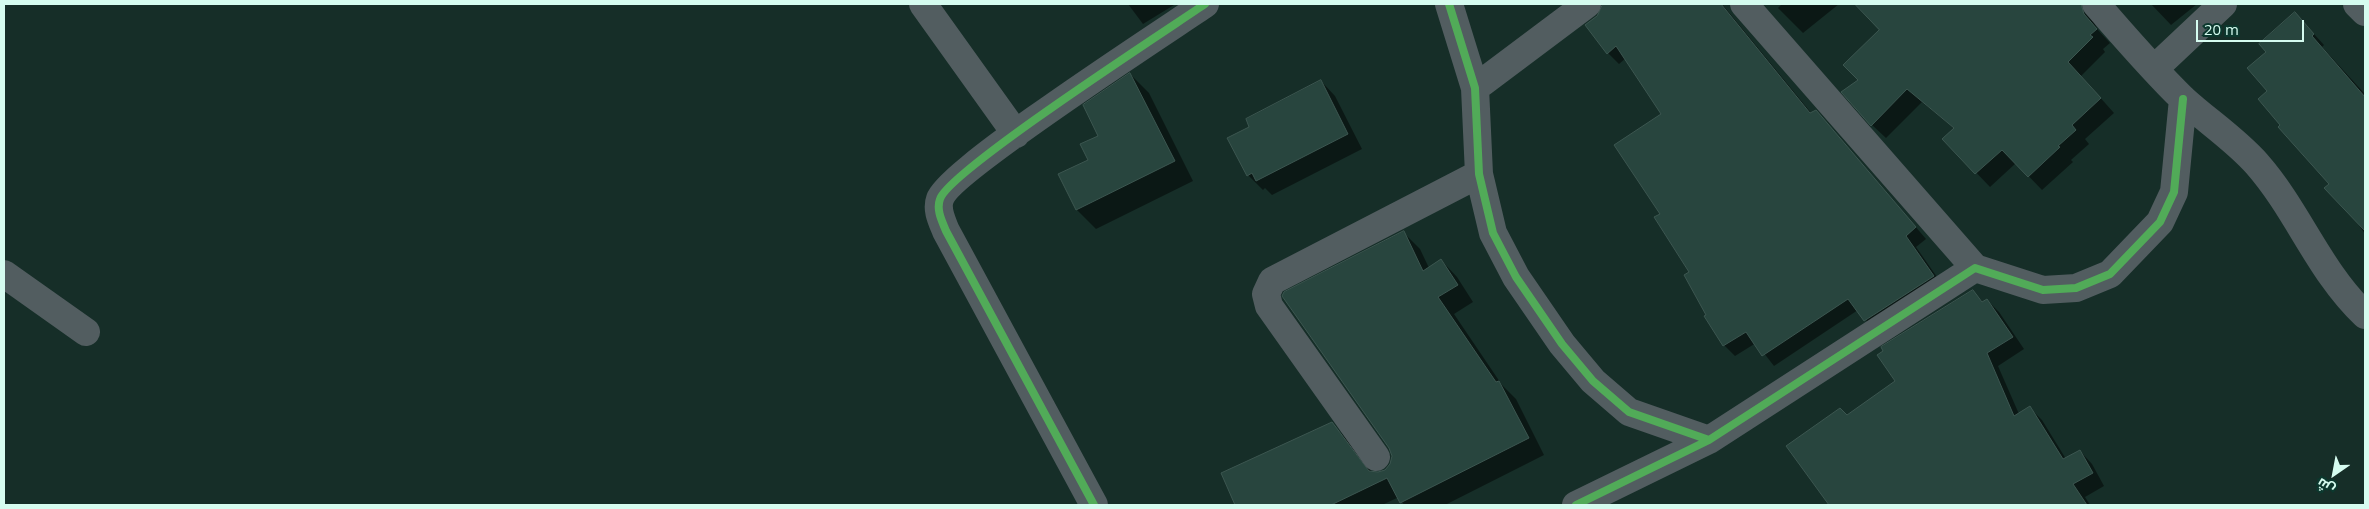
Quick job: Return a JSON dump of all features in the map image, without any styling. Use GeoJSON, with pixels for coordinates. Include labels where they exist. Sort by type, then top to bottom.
{"type":"FeatureCollection","features":[{"type":"Feature","properties":{"kind":"street"},"geometry":{"type":"LineString","coordinates":[[923,4],[1016,134]]}},
{"type":"Feature","properties":{"kind":"street"},"geometry":{"type":"LineString","coordinates":[[1094,505],[946,231],[938,212],[940,198],[950,184],[1016,134],[1205,4]]}},
{"type":"Feature","properties":{"kind":"street"},"geometry":{"type":"LineString","coordinates":[[1449,4],[1475,88],[1478,174],[1494,233],[1516,277],[1562,344],[1593,381],[1629,412],[1709,440]]}},
{"type":"Feature","properties":{"kind":"street"},"geometry":{"type":"LineString","coordinates":[[1475,88],[1587,4]]}},
{"type":"Feature","properties":{"kind":"street"},"geometry":{"type":"LineString","coordinates":[[1744,4],[1975,268],[2043,290],[2076,288],[2110,274],[2160,222],[2174,192],[2183,99]]}},
{"type":"Feature","properties":{"kind":"street"},"geometry":{"type":"LineString","coordinates":[[2096,4],[2183,99],[2256,163],[2285,200],[2313,250],[2345,296],[2365,315]]}},
{"type":"Feature","properties":{"kind":"street"},"geometry":{"type":"LineString","coordinates":[[2154,69],[2223,4]]}},
{"type":"Feature","properties":{"kind":"street"},"geometry":{"type":"LineString","coordinates":[[2357,4],[2365,12]]}},
{"type":"Feature","properties":{"kind":"street"},"geometry":{"type":"LineString","coordinates":[[1376,457],[1269,306],[1266,294],[1272,281],[1478,174]]}},
{"type":"Feature","properties":{"kind":"street"},"geometry":{"type":"LineString","coordinates":[[1576,505],[1709,440],[1975,268]]}},
{"type":"Feature","properties":{"kind":"street"},"geometry":{"type":"LineString","coordinates":[[4,274],[86,332]]}},
{"type":"Feature","properties":{"kind":"building"},"geometry":{"type":"Polygon","coordinates":[[[1603,4],[1721,4],[1810,113],[1816,110],[1916,227],[1906,236],[1934,276],[1864,321],[1848,299],[1762,356],[1746,332],[1723,346],[1704,316],[1706,315],[1684,275],[1689,272],[1654,217],[1660,214],[1614,145],[1661,114],[1616,46],[1607,54],[1585,25],[1597,16],[1603,4]]]}},
{"type":"Feature","properties":{"kind":"building"},"geometry":{"type":"Polygon","coordinates":[[[1855,4],[2081,4],[2084,14],[2097,29],[2090,35],[2093,37],[2068,62],[2101,98],[2072,125],[2076,130],[2028,177],[2002,150],[1975,174],[1942,139],[1954,128],[1907,89],[1871,126],[1841,92],[1858,80],[1843,65],[1879,30],[1855,4]]]}},
{"type":"Feature","properties":{"kind":"building"},"geometry":{"type":"Polygon","coordinates":[[[2295,12],[2314,34],[2312,36],[2365,97],[2365,231],[2324,188],[2329,184],[2278,127],[2280,125],[2258,99],[2267,91],[2247,68],[2266,52],[2259,44],[2295,12]]]}},
{"type":"Feature","properties":{"kind":"building"},"geometry":{"type":"Polygon","coordinates":[[[1130,73],[1175,161],[1076,210],[1058,174],[1088,160],[1080,144],[1098,136],[1083,105],[1130,73]]]}},
{"type":"Feature","properties":{"kind":"building"},"geometry":{"type":"Polygon","coordinates":[[[1321,80],[1348,134],[1256,181],[1252,173],[1247,176],[1227,138],[1249,127],[1246,119],[1321,80]]]}},
{"type":"Feature","properties":{"kind":"building"},"geometry":{"type":"Polygon","coordinates":[[[1404,231],[1423,271],[1441,259],[1458,285],[1438,297],[1496,382],[1499,381],[1529,438],[1400,503],[1387,478],[1331,505],[1235,505],[1221,473],[1332,422],[1369,471],[1378,472],[1385,470],[1390,464],[1392,456],[1389,448],[1282,296],[1284,292],[1404,231]]]}},
{"type":"Feature","properties":{"kind":"building"},"geometry":{"type":"Polygon","coordinates":[[[1973,290],[1982,302],[1987,299],[2013,337],[1987,353],[2014,416],[2030,406],[2063,459],[2080,450],[2093,473],[2073,484],[2087,505],[1829,505],[1786,446],[1840,408],[1847,415],[1895,381],[1877,355],[1883,351],[1881,347],[1973,290]]]}},
{"type":"Feature","properties":{"kind":"cycle path"},"geometry":{"type":"LineString","coordinates":[[1094,505],[946,231],[940,215],[939,203],[952,184],[980,160],[1062,101],[1205,4]]}},
{"type":"Feature","properties":{"kind":"cycle path"},"geometry":{"type":"LineString","coordinates":[[1449,4],[1475,88],[1479,174],[1493,233],[1516,277],[1562,344],[1593,381],[1629,412],[1709,440]]}},
{"type":"Feature","properties":{"kind":"cycle path"},"geometry":{"type":"LineString","coordinates":[[1576,505],[1709,440],[1975,268],[2043,290],[2076,288],[2110,274],[2160,222],[2174,192],[2183,99]]}}]}
